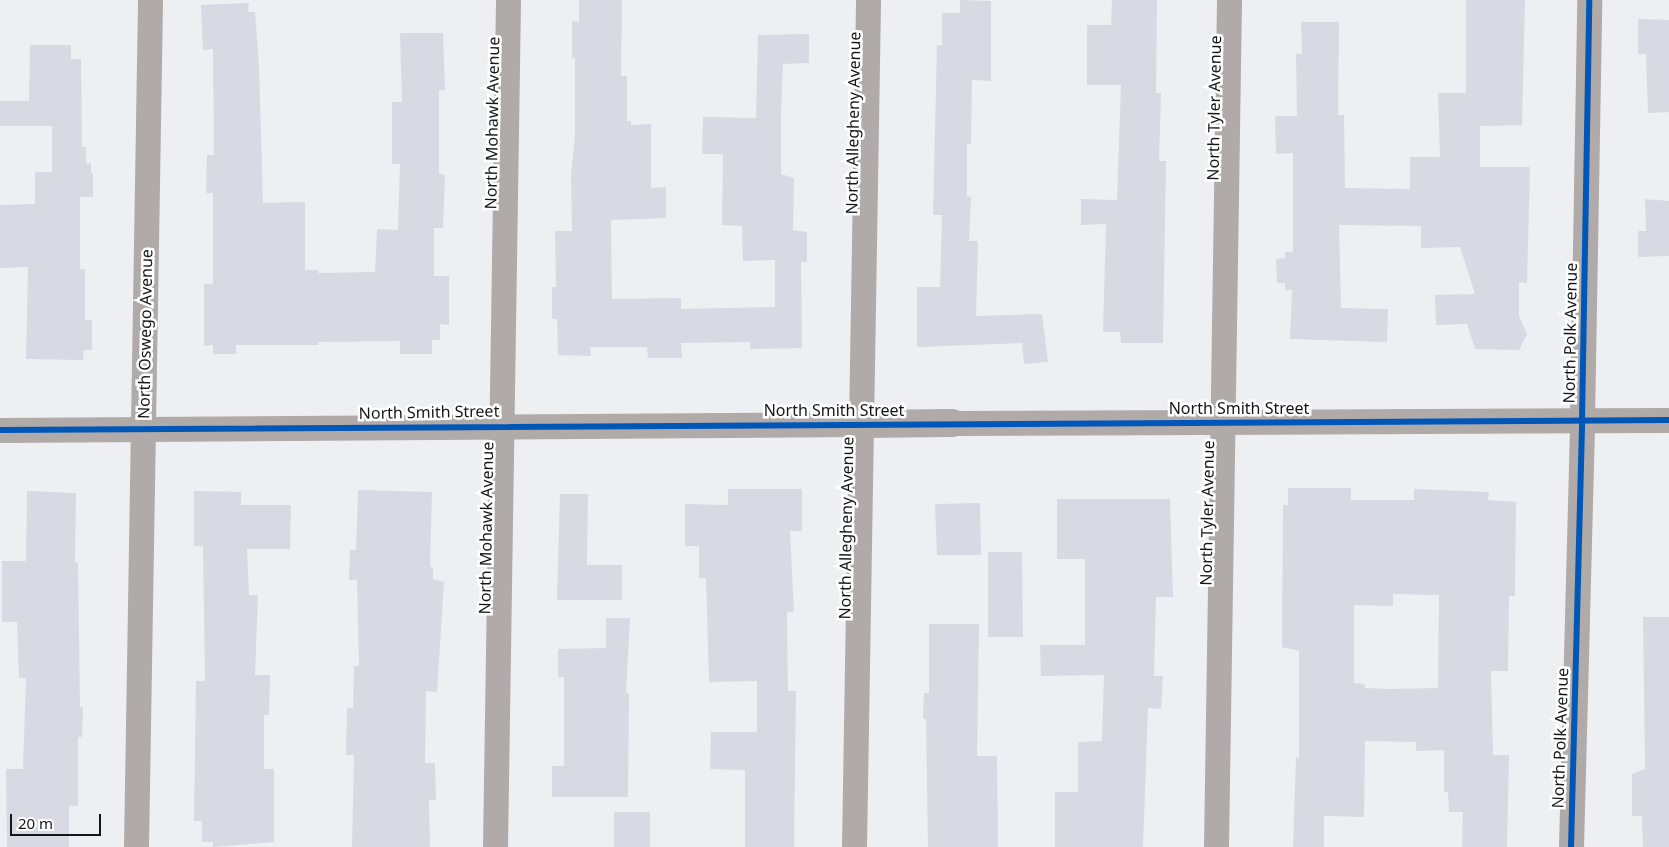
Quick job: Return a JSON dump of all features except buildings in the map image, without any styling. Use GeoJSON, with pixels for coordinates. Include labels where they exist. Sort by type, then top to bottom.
{"type":"FeatureCollection","features":[{"type":"Feature","properties":{"kind":"street","name":"North Oswego Avenue"},"geometry":{"type":"LineString","coordinates":[[136,847],[150,0]]}},
{"type":"Feature","properties":{"kind":"street","name":"North Mohawk Avenue"},"geometry":{"type":"LineString","coordinates":[[495,847],[508,0]]}},
{"type":"Feature","properties":{"kind":"street","name":"North Allegheny Avenue"},"geometry":{"type":"LineString","coordinates":[[854,847],[868,0]]}},
{"type":"Feature","properties":{"kind":"street","name":"North Tyler Avenue"},"geometry":{"type":"LineString","coordinates":[[1216,847],[1229,0]]}},
{"type":"Feature","properties":{"kind":"street","name":"North Polk Avenue"},"geometry":{"type":"LineString","coordinates":[[1570,847],[1582,420],[1589,0]]}},
{"type":"Feature","properties":{"kind":"street","name":"North Smith Street"},"geometry":{"type":"LineString","coordinates":[[0,430],[1669,420]]}},
{"type":"Feature","properties":{"kind":"cycle path"},"geometry":{"type":"LineString","coordinates":[[1571,847],[1582,420],[1589,0]]}},
{"type":"Feature","properties":{"kind":"cycle path"},"geometry":{"type":"LineString","coordinates":[[0,430],[1669,420]]}}]}
